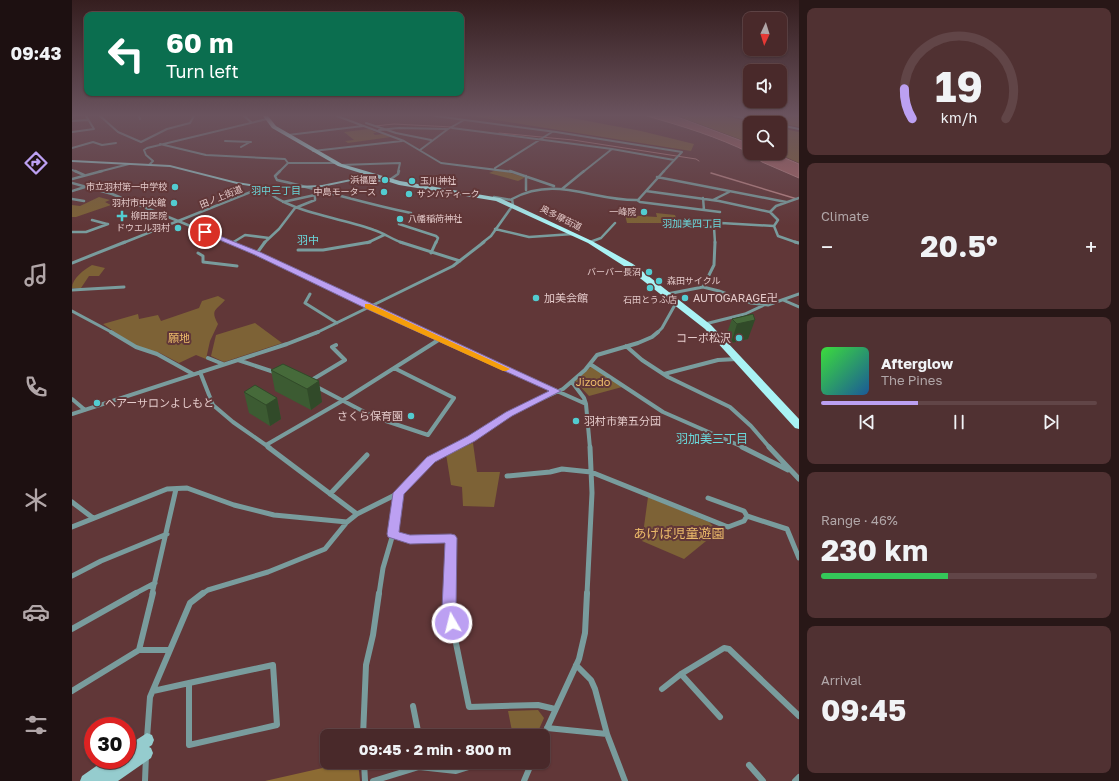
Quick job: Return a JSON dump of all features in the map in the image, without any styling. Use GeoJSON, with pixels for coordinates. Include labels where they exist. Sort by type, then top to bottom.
{"type":"FeatureCollection","features":[{"type":"Feature","properties":{"kind":"main road","name":"奥多摩街道"},"geometry":{"type":"LineString","coordinates":[[316,152],[337,164],[388,181],[494,197],[512,202],[590,242],[630,266],[705,324],[799,426]]}},
{"type":"Feature","properties":{"kind":"street"},"geometry":{"type":"LineString","coordinates":[[145,152],[153,161],[150,164]]}},
{"type":"Feature","properties":{"kind":"street"},"geometry":{"type":"LineString","coordinates":[[190,152],[232,158],[285,159],[288,163]]}},
{"type":"Feature","properties":{"kind":"street"},"geometry":{"type":"LineString","coordinates":[[422,152],[441,163],[494,168],[526,176],[562,190],[602,199],[637,200],[640,202],[720,212]]}},
{"type":"Feature","properties":{"kind":"street"},"geometry":{"type":"LineString","coordinates":[[494,168],[519,152]]}},
{"type":"Feature","properties":{"kind":"street"},"geometry":{"type":"LineString","coordinates":[[562,190],[608,152]]}},
{"type":"Feature","properties":{"kind":"street"},"geometry":{"type":"LineString","coordinates":[[631,152],[674,160]]}},
{"type":"Feature","properties":{"kind":"street"},"geometry":{"type":"LineString","coordinates":[[637,200],[682,152]]}},
{"type":"Feature","properties":{"kind":"street"},"geometry":{"type":"LineString","coordinates":[[72,161],[170,166],[237,183],[263,187],[308,187],[351,180],[388,181],[398,174],[400,163],[288,163],[276,174],[275,178],[308,187],[321,190],[362,203],[411,213]]}},
{"type":"Feature","properties":{"kind":"street"},"geometry":{"type":"LineString","coordinates":[[72,179],[129,164]]}},
{"type":"Feature","properties":{"kind":"street"},"geometry":{"type":"LineString","coordinates":[[72,170],[85,176]]}},
{"type":"Feature","properties":{"kind":"street"},"geometry":{"type":"LineString","coordinates":[[526,176],[526,190]]}},
{"type":"Feature","properties":{"kind":"street"},"geometry":{"type":"LineString","coordinates":[[657,177],[786,202]]}},
{"type":"Feature","properties":{"kind":"street"},"geometry":{"type":"LineString","coordinates":[[72,183],[112,194],[257,253],[370,307],[586,404]]}},
{"type":"Feature","properties":{"kind":"street"},"geometry":{"type":"LineString","coordinates":[[72,191],[86,187]]}},
{"type":"Feature","properties":{"kind":"street"},"geometry":{"type":"LineString","coordinates":[[263,187],[268,193],[295,208],[334,217],[375,230],[400,242],[460,261]]}},
{"type":"Feature","properties":{"kind":"street","name":"田ノ上街道"},"geometry":{"type":"LineString","coordinates":[[72,263],[263,187]]}},
{"type":"Feature","properties":{"kind":"street"},"geometry":{"type":"LineString","coordinates":[[72,414],[313,335],[449,269],[487,240],[512,202],[526,190],[557,188]]}},
{"type":"Feature","properties":{"kind":"street"},"geometry":{"type":"LineString","coordinates":[[283,202],[315,195],[321,190]]}},
{"type":"Feature","properties":{"kind":"street"},"geometry":{"type":"LineString","coordinates":[[646,192],[704,198],[770,212],[778,220],[774,226]]}},
{"type":"Feature","properties":{"kind":"street"},"geometry":{"type":"LineString","coordinates":[[713,200],[729,192]]}},
{"type":"Feature","properties":{"kind":"street"},"geometry":{"type":"LineString","coordinates":[[257,253],[295,208],[315,200],[315,195]]}},
{"type":"Feature","properties":{"kind":"street"},"geometry":{"type":"LineString","coordinates":[[704,198],[704,210]]}},
{"type":"Feature","properties":{"kind":"street"},"geometry":{"type":"LineString","coordinates":[[770,212],[776,206],[798,198]]}},
{"type":"Feature","properties":{"kind":"street"},"geometry":{"type":"LineString","coordinates":[[72,199],[84,200]]}},
{"type":"Feature","properties":{"kind":"street"},"geometry":{"type":"LineString","coordinates":[[72,232],[86,232],[108,224],[92,220]]}},
{"type":"Feature","properties":{"kind":"street"},"geometry":{"type":"LineString","coordinates":[[590,242],[601,238],[615,223]]}},
{"type":"Feature","properties":{"kind":"street"},"geometry":{"type":"LineString","coordinates":[[684,225],[714,227],[716,224],[721,223],[774,226]]}},
{"type":"Feature","properties":{"kind":"street"},"geometry":{"type":"LineString","coordinates":[[399,224],[436,236],[438,238],[431,253]]}},
{"type":"Feature","properties":{"kind":"street"},"geometry":{"type":"LineString","coordinates":[[774,226],[778,236],[799,243]]}},
{"type":"Feature","properties":{"kind":"street"},"geometry":{"type":"LineString","coordinates":[[703,287],[710,278],[716,260],[714,227]]}},
{"type":"Feature","properties":{"kind":"street"},"geometry":{"type":"LineString","coordinates":[[495,229],[529,237],[574,234]]}},
{"type":"Feature","properties":{"kind":"street"},"geometry":{"type":"LineString","coordinates":[[232,243],[245,234],[269,238]]}},
{"type":"Feature","properties":{"kind":"street"},"geometry":{"type":"LineString","coordinates":[[298,250],[323,250],[340,246],[365,244],[384,235]]}},
{"type":"Feature","properties":{"kind":"street"},"geometry":{"type":"LineString","coordinates":[[198,253],[203,256],[203,262],[237,266]]}},
{"type":"Feature","properties":{"kind":"street"},"geometry":{"type":"LineString","coordinates":[[72,290],[124,287]]}},
{"type":"Feature","properties":{"kind":"street"},"geometry":{"type":"LineString","coordinates":[[666,294],[703,287],[753,304],[764,305],[774,304],[799,294]]}},
{"type":"Feature","properties":{"kind":"street"},"geometry":{"type":"LineString","coordinates":[[310,294],[304,303],[337,323]]}},
{"type":"Feature","properties":{"kind":"street"},"geometry":{"type":"LineString","coordinates":[[782,300],[799,307]]}},
{"type":"Feature","properties":{"kind":"street"},"geometry":{"type":"LineString","coordinates":[[146,781],[150,697],[190,602],[208,590],[268,572],[316,554],[325,549],[347,522],[357,514],[399,493],[431,460],[471,439],[509,414],[563,389],[590,364],[597,355],[642,342],[656,334],[665,324],[676,303]]}},
{"type":"Feature","properties":{"kind":"street"},"geometry":{"type":"LineString","coordinates":[[705,324],[745,314],[764,305]]}},
{"type":"Feature","properties":{"kind":"street"},"geometry":{"type":"LineString","coordinates":[[72,312],[97,323],[136,348],[157,354],[194,374]]}},
{"type":"Feature","properties":{"kind":"street"},"geometry":{"type":"LineString","coordinates":[[266,445],[342,401],[440,339]]}},
{"type":"Feature","properties":{"kind":"street"},"geometry":{"type":"LineString","coordinates":[[308,383],[345,360],[332,347],[336,345]]}},
{"type":"Feature","properties":{"kind":"street"},"geometry":{"type":"LineString","coordinates":[[626,346],[664,374],[735,411],[753,429],[788,470],[799,480]]}},
{"type":"Feature","properties":{"kind":"street"},"geometry":{"type":"LineString","coordinates":[[208,358],[223,365]]}},
{"type":"Feature","properties":{"kind":"street"},"geometry":{"type":"LineString","coordinates":[[664,374],[718,360],[738,359]]}},
{"type":"Feature","properties":{"kind":"street"},"geometry":{"type":"LineString","coordinates":[[237,360],[280,374]]}},
{"type":"Feature","properties":{"kind":"street"},"geometry":{"type":"LineString","coordinates":[[590,364],[663,412],[754,452],[788,470]]}},
{"type":"Feature","properties":{"kind":"street"},"geometry":{"type":"LineString","coordinates":[[301,380],[374,417],[428,435],[454,398],[394,368]]}},
{"type":"Feature","properties":{"kind":"street"},"geometry":{"type":"LineString","coordinates":[[200,372],[213,405],[233,422],[357,514]]}},
{"type":"Feature","properties":{"kind":"street"},"geometry":{"type":"LineString","coordinates":[[572,382],[584,398],[588,414],[591,472],[591,526],[585,633],[583,646],[576,665],[547,728],[607,734]]}},
{"type":"Feature","properties":{"kind":"street"},"geometry":{"type":"LineString","coordinates":[[72,399],[85,410]]}},
{"type":"Feature","properties":{"kind":"street"},"geometry":{"type":"LineString","coordinates":[[330,494],[367,455]]}},
{"type":"Feature","properties":{"kind":"street"},"geometry":{"type":"LineString","coordinates":[[507,476],[550,472],[562,469],[591,472],[662,499],[728,527],[744,521],[747,516]]}},
{"type":"Feature","properties":{"kind":"street"},"geometry":{"type":"LineString","coordinates":[[72,527],[167,489],[187,488],[234,505],[274,515],[347,522]]}},
{"type":"Feature","properties":{"kind":"street"},"geometry":{"type":"LineString","coordinates":[[139,650],[167,534],[176,489]]}},
{"type":"Feature","properties":{"kind":"street"},"geometry":{"type":"LineString","coordinates":[[364,729],[366,665],[373,635],[383,568],[393,534],[399,493]]}},
{"type":"Feature","properties":{"kind":"street"},"geometry":{"type":"LineString","coordinates":[[708,498],[744,511],[747,516],[787,529],[799,558]]}},
{"type":"Feature","properties":{"kind":"street"},"geometry":{"type":"LineString","coordinates":[[72,502],[93,518]]}},
{"type":"Feature","properties":{"kind":"street"},"geometry":{"type":"LineString","coordinates":[[72,576],[102,561],[167,534]]}},
{"type":"Feature","properties":{"kind":"street"},"geometry":{"type":"LineString","coordinates":[[393,534],[410,540],[451,538],[449,609],[469,707],[538,705],[555,710]]}},
{"type":"Feature","properties":{"kind":"street"},"geometry":{"type":"LineString","coordinates":[[72,629],[155,583]]}},
{"type":"Feature","properties":{"kind":"street"},"geometry":{"type":"LineString","coordinates":[[662,689],[681,674],[724,648],[729,649],[799,716]]}},
{"type":"Feature","properties":{"kind":"street"},"geometry":{"type":"LineString","coordinates":[[72,691],[139,650],[169,650]]}},
{"type":"Feature","properties":{"kind":"street"},"geometry":{"type":"LineString","coordinates":[[153,691],[189,683],[273,665],[277,725],[189,746],[189,683]]}},
{"type":"Feature","properties":{"kind":"street"},"geometry":{"type":"LineString","coordinates":[[576,665],[591,680],[595,689],[607,734],[625,781]]}},
{"type":"Feature","properties":{"kind":"street"},"geometry":{"type":"LineString","coordinates":[[681,674],[720,717]]}},
{"type":"Feature","properties":{"kind":"street"},"geometry":{"type":"LineString","coordinates":[[413,706],[418,729]]}},
{"type":"Feature","properties":{"kind":"street"},"geometry":{"type":"LineString","coordinates":[[136,751],[147,747]]}},
{"type":"Feature","properties":{"kind":"street"},"geometry":{"type":"LineString","coordinates":[[106,781],[147,747]]}},
{"type":"Feature","properties":{"kind":"street"},"geometry":{"type":"LineString","coordinates":[[749,765],[763,781]]}},
{"type":"Feature","properties":{"kind":"street"},"geometry":{"type":"LineString","coordinates":[[87,781],[105,769]]}},
{"type":"Feature","properties":{"kind":"street"},"geometry":{"type":"LineString","coordinates":[[364,769],[365,781]]}},
{"type":"Feature","properties":{"kind":"street"},"geometry":{"type":"LineString","coordinates":[[373,781],[412,769]]}},
{"type":"Feature","properties":{"kind":"street"},"geometry":{"type":"LineString","coordinates":[[445,769],[456,771],[462,769]]}},
{"type":"Feature","properties":{"kind":"street"},"geometry":{"type":"LineString","coordinates":[[524,781],[529,769]]}},
{"type":"Feature","properties":{"kind":"street"},"geometry":{"type":"LineString","coordinates":[[795,781],[799,777]]}},
{"type":"Feature","properties":{"kind":"green space"},"geometry":{"type":"Polygon","coordinates":[[[787,152],[799,152],[799,163],[787,158],[787,152]]]}},
{"type":"Feature","properties":{"kind":"green space"},"geometry":{"type":"Polygon","coordinates":[[[498,169],[524,178],[518,181],[489,173],[498,169]]]}},
{"type":"Feature","properties":{"kind":"green space"},"geometry":{"type":"Polygon","coordinates":[[[99,197],[110,200],[105,202],[111,205],[72,217],[72,205],[80,206],[99,197]]]}},
{"type":"Feature","properties":{"kind":"green space"},"geometry":{"type":"Polygon","coordinates":[[[656,213],[675,215],[678,223],[627,223],[625,215],[657,217],[656,213]]]}},
{"type":"Feature","properties":{"kind":"green space"},"geometry":{"type":"Polygon","coordinates":[[[92,265],[105,268],[99,276],[89,276],[81,288],[72,288],[76,278],[92,265]]]}},
{"type":"Feature","properties":{"kind":"green space","name":"願地"},"geometry":{"type":"Polygon","coordinates":[[[218,296],[225,300],[214,313],[218,324],[210,341],[206,359],[196,355],[179,363],[160,353],[137,347],[103,324],[138,314],[139,319],[158,315],[161,321],[199,308],[202,301],[218,296]]]}},
{"type":"Feature","properties":{"kind":"green space"},"geometry":{"type":"Polygon","coordinates":[[[255,323],[282,343],[224,362],[211,356],[216,335],[255,323]]]}},
{"type":"Feature","properties":{"kind":"green space","name":"Jizodo"},"geometry":{"type":"Polygon","coordinates":[[[592,366],[622,387],[589,396],[575,381],[592,366]]]}},
{"type":"Feature","properties":{"kind":"green space"},"geometry":{"type":"Polygon","coordinates":[[[473,443],[477,472],[500,472],[494,507],[463,506],[462,487],[451,485],[446,454],[473,443]]]}},
{"type":"Feature","properties":{"kind":"green space","name":"あげば児童遊園"},"geometry":{"type":"Polygon","coordinates":[[[648,497],[709,522],[716,529],[711,537],[684,559],[642,541],[648,497]]]}},
{"type":"Feature","properties":{"kind":"green space"},"geometry":{"type":"Polygon","coordinates":[[[538,710],[544,718],[539,729],[512,729],[508,711],[538,710]]]}},
{"type":"Feature","properties":{"kind":"shaded area"},"geometry":{"type":"Polygon","coordinates":[[[787,159],[799,164],[799,178],[759,160],[787,159]]]}},
{"type":"Feature","properties":{"kind":"shaded area"},"geometry":{"type":"Polygon","coordinates":[[[320,769],[359,769],[360,781],[265,781],[320,769]]]}},
{"type":"Feature","properties":{"kind":"building"},"geometry":{"type":"Polygon","coordinates":[[[753,314],[755,320],[737,324],[732,319],[753,314]]]}},
{"type":"Feature","properties":{"kind":"building"},"geometry":{"type":"Polygon","coordinates":[[[283,364],[319,381],[307,389],[271,370],[283,364]]]}},
{"type":"Feature","properties":{"kind":"building"},"geometry":{"type":"Polygon","coordinates":[[[255,385],[277,398],[266,405],[244,392],[255,385]]]}},
{"type":"Feature","properties":{"kind":"waterway"},"geometry":{"type":"LineString","coordinates":[[654,152],[696,159],[699,161]]}},
{"type":"Feature","properties":{"kind":"waterway"},"geometry":{"type":"LineString","coordinates":[[711,173],[797,199]]}},
{"type":"Feature","properties":{"kind":"slow traffic"},"geometry":{"type":"LineString","coordinates":[[368,306],[506,369]]}},
{"type":"Feature","properties":{"kind":"place","name":"浜福屋"},"geometry":{"type":"Point","coordinates":[385,180]}},
{"type":"Feature","properties":{"kind":"place","name":"玉川神社"},"geometry":{"type":"Point","coordinates":[412,181]}},
{"type":"Feature","properties":{"kind":"place","name":"市立羽村第一中学校"},"geometry":{"type":"Point","coordinates":[175,187]}},
{"type":"Feature","properties":{"kind":"place","name":"中島モータース"},"geometry":{"type":"Point","coordinates":[384,192]}},
{"type":"Feature","properties":{"kind":"place","name":"サンパティーク"},"geometry":{"type":"Point","coordinates":[409,194]}},
{"type":"Feature","properties":{"kind":"place","name":"羽村市中央館"},"geometry":{"type":"Point","coordinates":[174,203]}},
{"type":"Feature","properties":{"kind":"place","name":"一峰院"},"geometry":{"type":"Point","coordinates":[644,212]}},
{"type":"Feature","properties":{"kind":"place","name":"柳田医院"},"geometry":{"type":"Point","coordinates":[122,216]}},
{"type":"Feature","properties":{"kind":"place","name":"八幡稲荷神社"},"geometry":{"type":"Point","coordinates":[400,219]}},
{"type":"Feature","properties":{"kind":"place","name":"ドウエル羽村"},"geometry":{"type":"Point","coordinates":[178,228]}},
{"type":"Feature","properties":{"kind":"place","name":"バーバー長沼"},"geometry":{"type":"Point","coordinates":[649,272]}},
{"type":"Feature","properties":{"kind":"place","name":"森田サイクル"},"geometry":{"type":"Point","coordinates":[659,281]}},
{"type":"Feature","properties":{"kind":"place","name":"石田とうふ店"},"geometry":{"type":"Point","coordinates":[650,288]}},
{"type":"Feature","properties":{"kind":"place","name":"加美会館"},"geometry":{"type":"Point","coordinates":[536,298]}},
{"type":"Feature","properties":{"kind":"place","name":"AUTOGARAGE卍"},"geometry":{"type":"Point","coordinates":[685,298]}},
{"type":"Feature","properties":{"kind":"place","name":"コーポ松沢"},"geometry":{"type":"Point","coordinates":[739,338]}},
{"type":"Feature","properties":{"kind":"place","name":"ヘアーサロンよしもと"},"geometry":{"type":"Point","coordinates":[97,403]}},
{"type":"Feature","properties":{"kind":"place","name":"さくら保育園"},"geometry":{"type":"Point","coordinates":[411,416]}},
{"type":"Feature","properties":{"kind":"place","name":"羽村市第五分団"},"geometry":{"type":"Point","coordinates":[576,421]}},
{"type":"Feature","properties":{"kind":"district","name":"羽中三丁目"},"geometry":{"type":"Point","coordinates":[276,190]}},
{"type":"Feature","properties":{"kind":"district","name":"羽加美四丁目"},"geometry":{"type":"Point","coordinates":[692,223]}},
{"type":"Feature","properties":{"kind":"district","name":"羽中"},"geometry":{"type":"Point","coordinates":[308,240]}},
{"type":"Feature","properties":{"kind":"district","name":"羽加美三丁目"},"geometry":{"type":"Point","coordinates":[712,439]}},
{"type":"Feature","properties":{"kind":"route"},"geometry":{"type":"LineString","coordinates":[[205,232],[257,253],[370,307],[556,391],[531,405],[509,414],[471,439],[431,460],[399,493],[393,534],[410,540],[451,538],[449,609],[452,623]]}}]}
